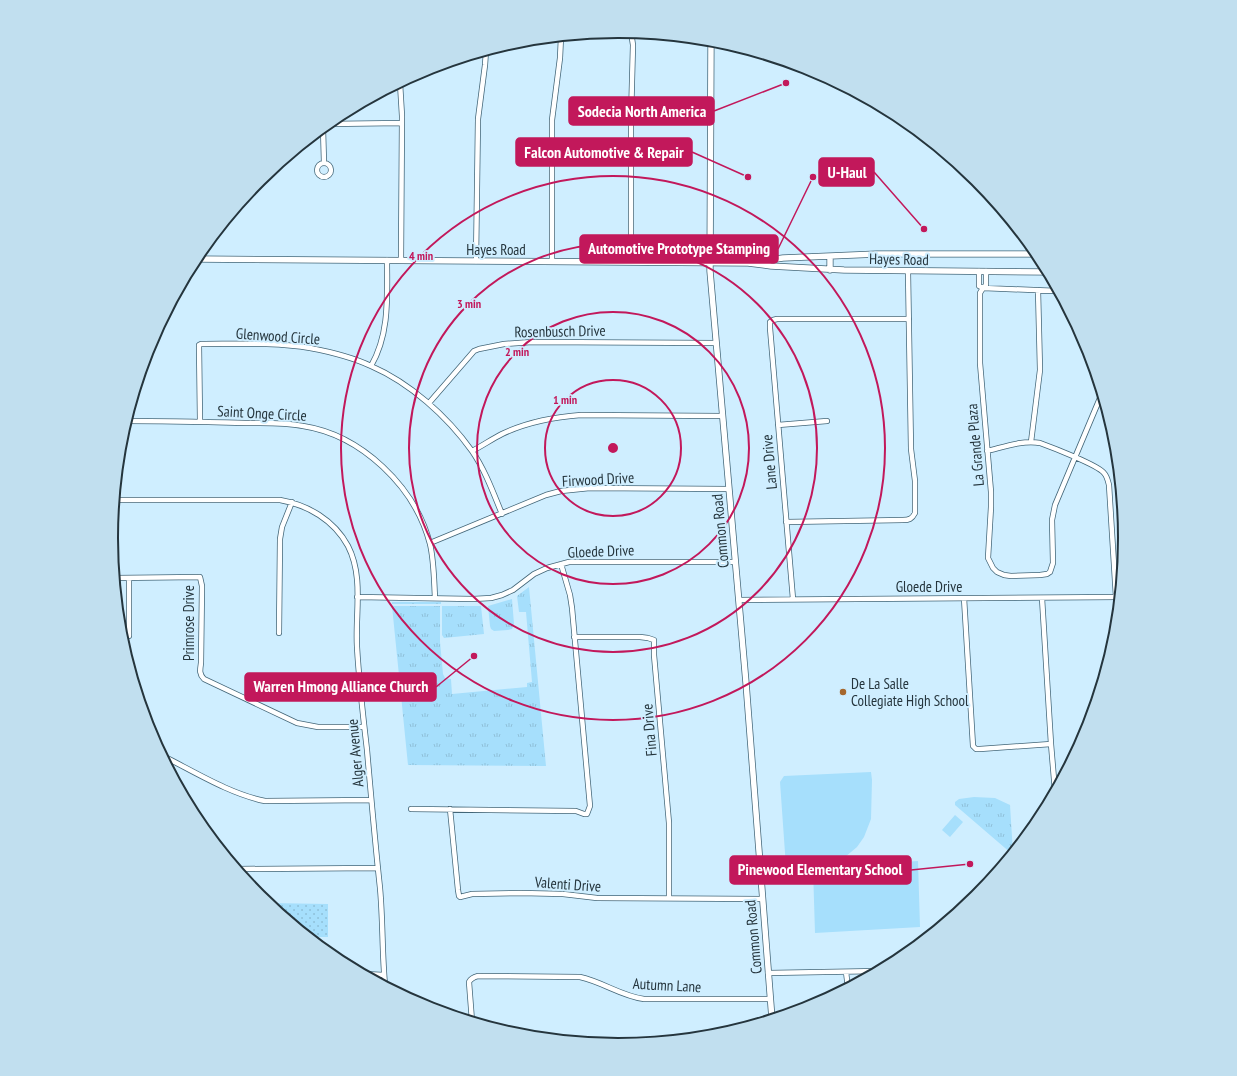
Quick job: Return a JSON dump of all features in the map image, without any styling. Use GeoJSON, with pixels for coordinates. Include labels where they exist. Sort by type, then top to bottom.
{"type":"FeatureCollection","features":[{"type":"Feature","properties":{"kind":"street"},"geometry":{"type":"LineString","coordinates":[[630,261],[631,118],[634,45],[632,38]]}},
{"type":"Feature","properties":{"kind":"street"},"geometry":{"type":"LineString","coordinates":[[552,261],[552,120],[561,41]]}},
{"type":"Feature","properties":{"kind":"street","name":"Common Road"},"geometry":{"type":"LineString","coordinates":[[711,47],[709,262],[746,683],[771,1013]]}},
{"type":"Feature","properties":{"kind":"street"},"geometry":{"type":"LineString","coordinates":[[476,261],[478,119],[486,56]]}},
{"type":"Feature","properties":{"kind":"street"},"geometry":{"type":"LineString","coordinates":[[400,88],[402,123],[401,260]]}},
{"type":"Feature","properties":{"kind":"street"},"geometry":{"type":"LineString","coordinates":[[338,124],[402,123]]}},
{"type":"Feature","properties":{"kind":"street"},"geometry":{"type":"LineString","coordinates":[[323,135],[324,163]]}},
{"type":"Feature","properties":{"kind":"street","name":"Hayes Road"},"geometry":{"type":"LineString","coordinates":[[748,263],[783,258],[830,256],[907,254],[1030,254]]}},
{"type":"Feature","properties":{"kind":"street"},"geometry":{"type":"LineString","coordinates":[[830,256],[830,270]]}},
{"type":"Feature","properties":{"kind":"street","name":"Hayes Road"},"geometry":{"type":"LineString","coordinates":[[204,259],[709,262],[748,263],[830,270],[908,272],[1042,272]]}},
{"type":"Feature","properties":{"kind":"street"},"geometry":{"type":"LineString","coordinates":[[371,366],[377,355],[385,328],[386,260]]}},
{"type":"Feature","properties":{"kind":"street","name":"La Grande Plaza"},"geometry":{"type":"LineString","coordinates":[[979,271],[979,286],[983,288]]}},
{"type":"Feature","properties":{"kind":"street","name":"La Grande Plaza"},"geometry":{"type":"LineString","coordinates":[[986,271],[986,285],[980,293],[980,363],[991,506],[988,558],[993,568],[998,572],[1004,575],[1021,576],[1047,574],[1050,572],[1054,563],[1052,525],[1053,512],[1099,401]]}},
{"type":"Feature","properties":{"kind":"street"},"geometry":{"type":"LineString","coordinates":[[786,522],[903,520],[911,519],[915,514],[915,481],[911,449],[908,272]]}},
{"type":"Feature","properties":{"kind":"street"},"geometry":{"type":"LineString","coordinates":[[983,288],[1053,291]]}},
{"type":"Feature","properties":{"kind":"street"},"geometry":{"type":"LineString","coordinates":[[1031,442],[1040,370],[1038,290]]}},
{"type":"Feature","properties":{"kind":"street","name":"Lane Drive"},"geometry":{"type":"LineString","coordinates":[[793,599],[770,322],[777,319],[909,319]]}},
{"type":"Feature","properties":{"kind":"street","name":"Rosenbusch Drive"},"geometry":{"type":"LineString","coordinates":[[429,403],[465,363],[470,355],[479,349],[504,344],[532,342],[716,343]]}},
{"type":"Feature","properties":{"kind":"street","name":"Glenwood Circle"},"geometry":{"type":"LineString","coordinates":[[200,421],[199,345],[277,345],[310,348],[333,353],[371,366],[405,385],[429,403],[472,451],[489,482],[502,514]]}},
{"type":"Feature","properties":{"kind":"street"},"geometry":{"type":"LineString","coordinates":[[472,451],[501,435],[520,427],[538,421],[562,416],[722,416]]}},
{"type":"Feature","properties":{"kind":"street","name":"Saint Onge Circle"},"geometry":{"type":"LineString","coordinates":[[133,421],[200,421],[285,424],[302,426],[326,432],[346,440],[367,454],[387,471],[401,486],[416,509],[430,543],[434,566],[435,598]]}},
{"type":"Feature","properties":{"kind":"street"},"geometry":{"type":"LineString","coordinates":[[778,425],[827,421]]}},
{"type":"Feature","properties":{"kind":"street"},"geometry":{"type":"LineString","coordinates":[[987,451],[1020,443],[1031,442],[1047,446],[1100,469],[1106,475],[1108,485],[1116,578]]}},
{"type":"Feature","properties":{"kind":"street","name":"Firwood Drive"},"geometry":{"type":"LineString","coordinates":[[430,543],[546,495],[572,489],[728,489]]}},
{"type":"Feature","properties":{"kind":"street","name":"Alger Avenue"},"geometry":{"type":"LineString","coordinates":[[120,500],[280,500],[292,502],[316,512],[325,519],[348,546],[355,566],[357,597],[357,647],[381,904],[384,980]]}},
{"type":"Feature","properties":{"kind":"street"},"geometry":{"type":"LineString","coordinates":[[279,633],[280,539],[282,527],[292,502]]}},
{"type":"Feature","properties":{"kind":"street","name":"Gloede Drive"},"geometry":{"type":"LineString","coordinates":[[357,597],[491,598],[513,590],[534,574],[547,568],[569,562],[735,562]]}},
{"type":"Feature","properties":{"kind":"street"},"geometry":{"type":"LineString","coordinates":[[412,809],[576,811],[587,814],[590,806],[570,595],[561,564]]}},
{"type":"Feature","properties":{"kind":"street","name":"Primrose Drive"},"geometry":{"type":"LineString","coordinates":[[121,578],[200,577],[202,581],[200,670],[204,679],[297,723],[318,727],[364,727]]}},
{"type":"Feature","properties":{"kind":"street"},"geometry":{"type":"LineString","coordinates":[[129,578],[129,636]]}},
{"type":"Feature","properties":{"kind":"street","name":"Gloede Drive"},"geometry":{"type":"LineString","coordinates":[[739,600],[1115,597]]}},
{"type":"Feature","properties":{"kind":"street"},"geometry":{"type":"LineString","coordinates":[[964,598],[973,746],[976,749],[984,749],[1051,744]]}},
{"type":"Feature","properties":{"kind":"street"},"geometry":{"type":"LineString","coordinates":[[1042,598],[1054,783]]}},
{"type":"Feature","properties":{"kind":"street","name":"Fina Drive"},"geometry":{"type":"LineString","coordinates":[[574,637],[640,637],[654,640],[654,656],[669,823],[669,898]]}},
{"type":"Feature","properties":{"kind":"street"},"geometry":{"type":"LineString","coordinates":[[170,760],[237,793],[265,801],[371,800]]}},
{"type":"Feature","properties":{"kind":"street","name":"Valenti Drive"},"geometry":{"type":"LineString","coordinates":[[450,809],[460,897],[472,894],[521,893],[563,894],[602,898],[762,899]]}},
{"type":"Feature","properties":{"kind":"street"},"geometry":{"type":"LineString","coordinates":[[243,868],[377,868]]}},
{"type":"Feature","properties":{"kind":"street"},"geometry":{"type":"LineString","coordinates":[[768,973],[867,971]]}},
{"type":"Feature","properties":{"kind":"street"},"geometry":{"type":"LineString","coordinates":[[846,972],[847,982]]}},
{"type":"Feature","properties":{"kind":"street"},"geometry":{"type":"LineString","coordinates":[[375,975],[384,975]]}},
{"type":"Feature","properties":{"kind":"street","name":"Autumn Lane"},"geometry":{"type":"LineString","coordinates":[[472,1015],[469,986],[470,979],[478,976],[573,977],[589,979],[627,996],[638,998],[770,999]]}},
{"type":"Feature","properties":{"kind":"green space"},"geometry":{"type":"Polygon","coordinates":[[[529,587],[546,766],[408,765],[392,606],[440,606],[440,642],[443,674],[445,678],[451,679],[452,694],[527,687],[527,683],[532,682],[526,612],[519,612],[517,596],[529,587]]]}},
{"type":"Feature","properties":{"kind":"green space"},"geometry":{"type":"Polygon","coordinates":[[[512,599],[514,624],[512,629],[494,631],[490,626],[488,606],[512,599]]]}},
{"type":"Feature","properties":{"kind":"green space"},"geometry":{"type":"Polygon","coordinates":[[[392,602],[441,602],[441,604],[392,604],[392,602]]]}},
{"type":"Feature","properties":{"kind":"green space"},"geometry":{"type":"Polygon","coordinates":[[[442,606],[481,606],[484,634],[444,638],[442,635],[442,606]]]}},
{"type":"Feature","properties":{"kind":"green space"},"geometry":{"type":"Polygon","coordinates":[[[871,772],[871,819],[864,837],[857,847],[845,857],[831,864],[786,867],[780,782],[784,776],[871,772]]]}},
{"type":"Feature","properties":{"kind":"green space"},"geometry":{"type":"Polygon","coordinates":[[[974,797],[995,798],[1010,805],[1013,845],[1008,851],[955,805],[955,802],[959,799],[974,797]]]}},
{"type":"Feature","properties":{"kind":"green space"},"geometry":{"type":"Polygon","coordinates":[[[955,815],[963,822],[950,837],[942,830],[955,815]]]}},
{"type":"Feature","properties":{"kind":"green space"},"geometry":{"type":"Polygon","coordinates":[[[918,861],[920,927],[815,933],[813,868],[918,861]]]}},
{"type":"Feature","properties":{"kind":"green space"},"geometry":{"type":"Polygon","coordinates":[[[277,903],[328,904],[328,937],[317,937],[277,903]]]}},
{"type":"Feature","properties":{"kind":"place","name":"Sodecia North America"},"geometry":{"type":"Point","coordinates":[786,83]}},
{"type":"Feature","properties":{"kind":"place","name":"Falcon Automotive & Repair"},"geometry":{"type":"Point","coordinates":[748,177]}},
{"type":"Feature","properties":{"kind":"place","name":"Automotive Prototype Stamping"},"geometry":{"type":"Point","coordinates":[813,177]}},
{"type":"Feature","properties":{"kind":"place","name":"U-Haul"},"geometry":{"type":"Point","coordinates":[924,229]}},
{"type":"Feature","properties":{"kind":"place","name":"Warren Hmong Alliance Church"},"geometry":{"type":"Point","coordinates":[474,656]}},
{"type":"Feature","properties":{"kind":"place","name":"De La Salle Collegiate High School"},"geometry":{"type":"Point","coordinates":[843,692]}},
{"type":"Feature","properties":{"kind":"place","name":"Pinewood Elementary School"},"geometry":{"type":"Point","coordinates":[970,864]}}]}
